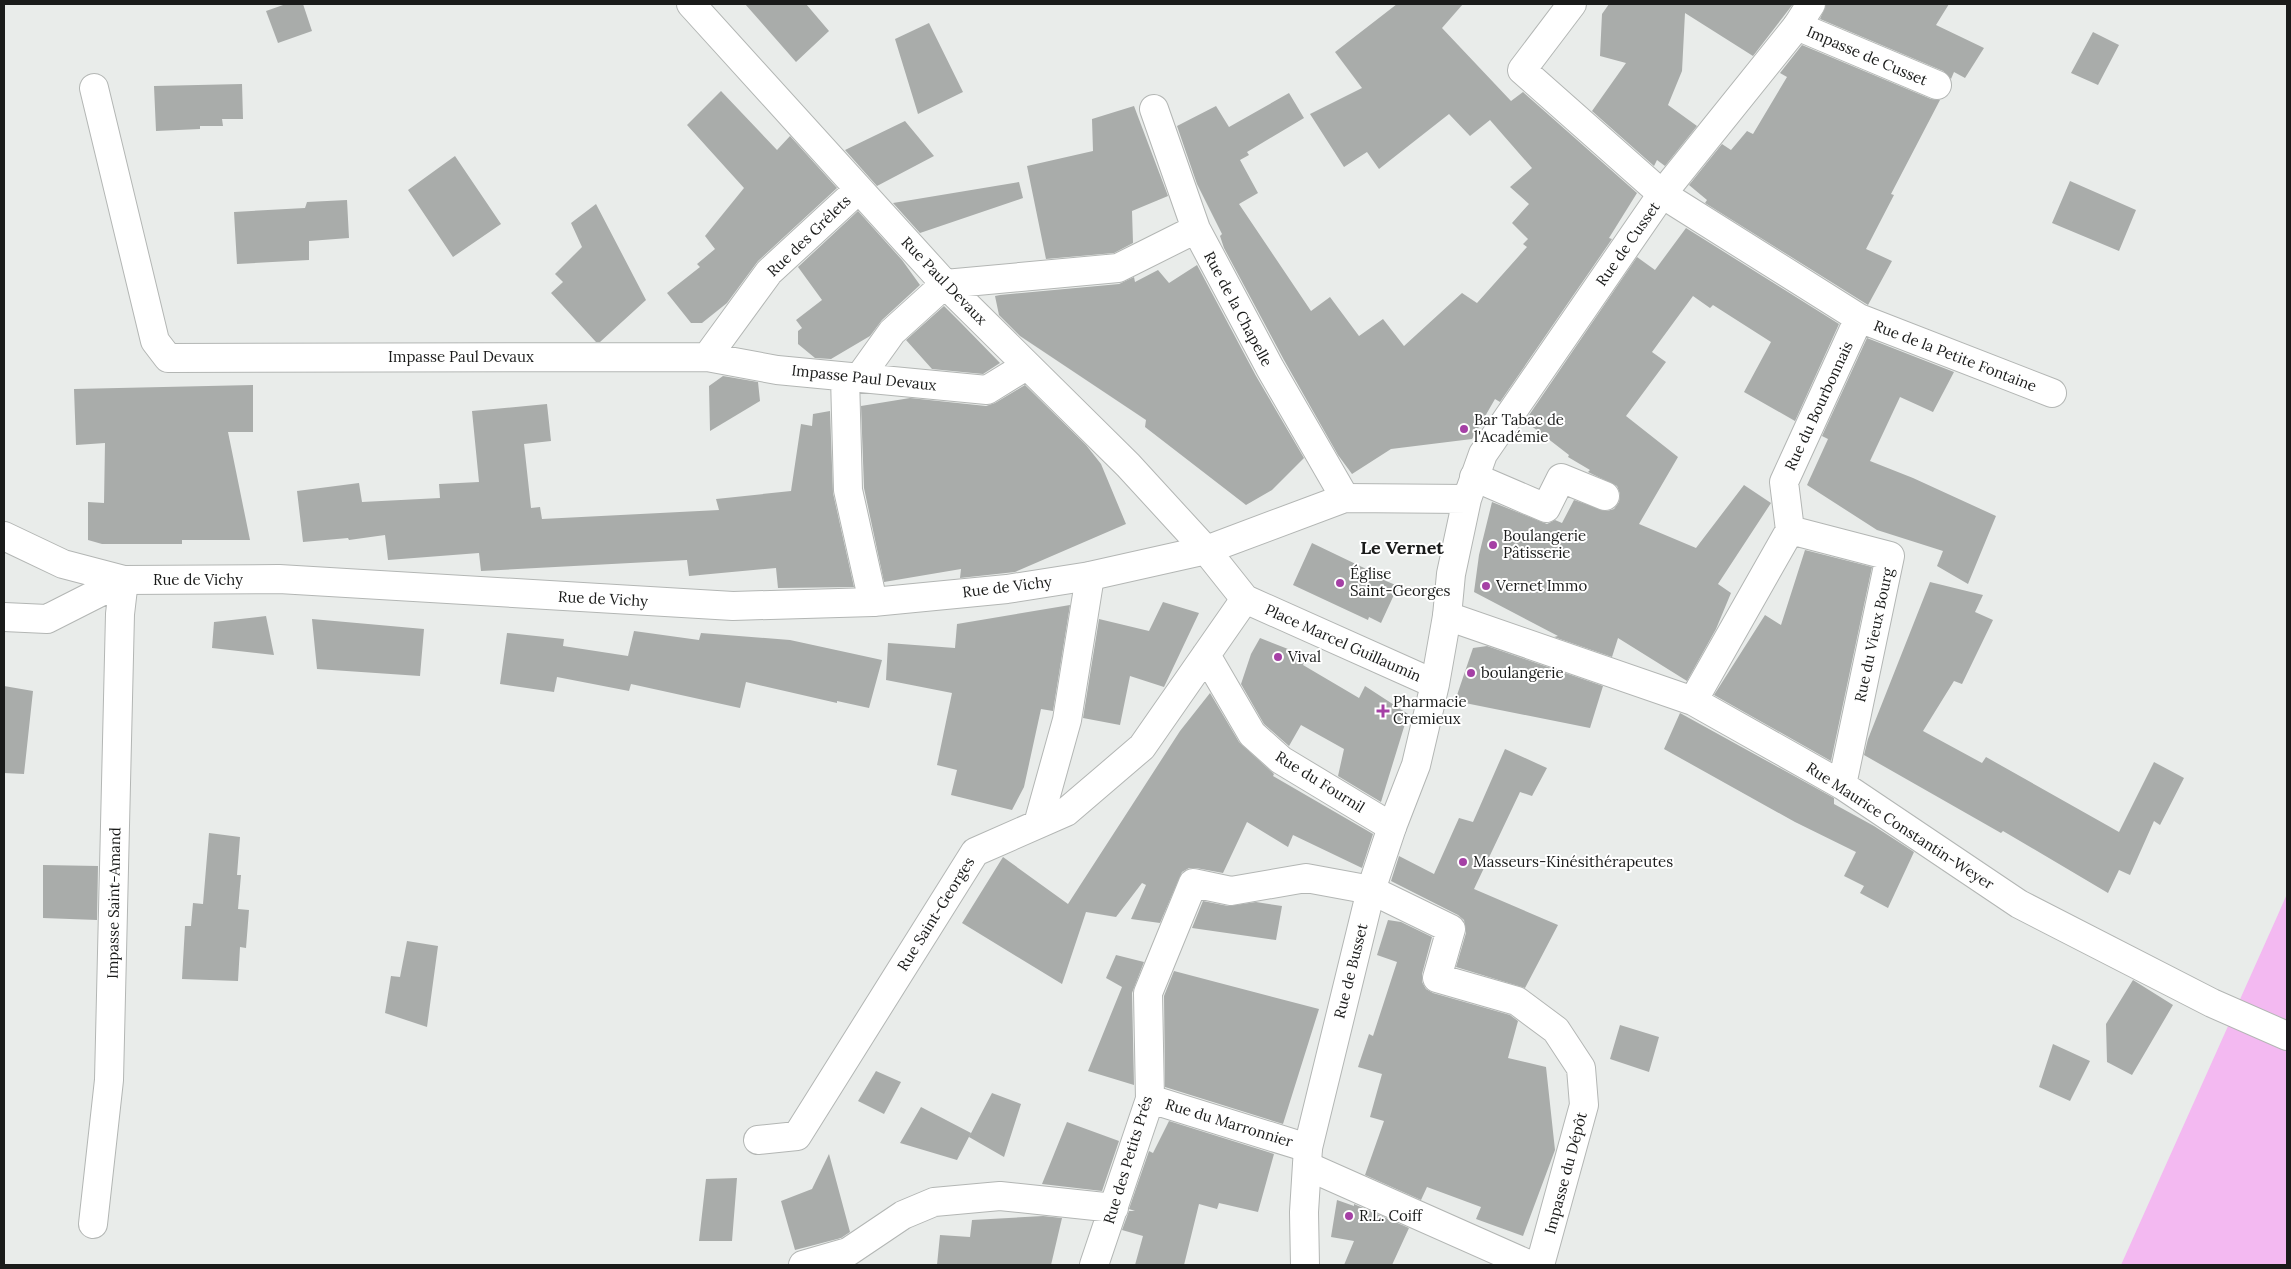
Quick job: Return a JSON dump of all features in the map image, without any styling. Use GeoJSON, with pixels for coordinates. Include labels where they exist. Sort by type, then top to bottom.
{"type":"FeatureCollection","features":[{"type":"Feature","properties":{"kind":"street","name":"Rue Paul Devaux"},"geometry":{"type":"LineString","coordinates":[[691,4],[858,190],[946,284],[1026,366],[1128,465],[1206,550]]}},
{"type":"Feature","properties":{"kind":"street"},"geometry":{"type":"LineString","coordinates":[[1572,4],[1522,70],[1662,194],[1859,318]]}},
{"type":"Feature","properties":{"kind":"street","name":"Rue de Cusset"},"geometry":{"type":"LineString","coordinates":[[1470,488],[1482,454],[1662,194],[1804,15]]}},
{"type":"Feature","properties":{"kind":"street","name":"Impasse de Cusset"},"geometry":{"type":"LineString","coordinates":[[1804,15],[1936,85]]}},
{"type":"Feature","properties":{"kind":"street","name":"Impasse Paul Devaux"},"geometry":{"type":"LineString","coordinates":[[94,88],[155,341],[168,358],[708,357],[777,370],[987,390],[1026,366]]}},
{"type":"Feature","properties":{"kind":"street","name":"Rue de la Chapelle"},"geometry":{"type":"LineString","coordinates":[[1154,109],[1196,229],[1270,368],[1345,498]]}},
{"type":"Feature","properties":{"kind":"street","name":"Rue des Grélets"},"geometry":{"type":"LineString","coordinates":[[708,357],[768,272],[858,190]]}},
{"type":"Feature","properties":{"kind":"street"},"geometry":{"type":"LineString","coordinates":[[873,602],[848,490],[852,378],[892,332],[946,284],[1118,268],[1196,229]]}},
{"type":"Feature","properties":{"kind":"street","name":"Rue de la Petite Fontaine"},"geometry":{"type":"LineString","coordinates":[[1859,318],[2052,393]]}},
{"type":"Feature","properties":{"kind":"street","name":"Rue du Bourbonnais"},"geometry":{"type":"LineString","coordinates":[[1790,530],[1784,482],[1859,318]]}},
{"type":"Feature","properties":{"kind":"street"},"geometry":{"type":"LineString","coordinates":[[1206,550],[1345,498],[1470,488],[1546,508],[1561,478],[1606,496]]}},
{"type":"Feature","properties":{"kind":"street","name":"Place Marcel Guillaumin"},"geometry":{"type":"LineString","coordinates":[[1206,550],[1245,600],[1435,684],[1447,616],[1450,574],[1470,488]]}},
{"type":"Feature","properties":{"kind":"street"},"geometry":{"type":"LineString","coordinates":[[1694,700],[1790,530]]}},
{"type":"Feature","properties":{"kind":"street","name":"Rue du Vieux Bourg"},"geometry":{"type":"LineString","coordinates":[[1790,530],[1890,556],[1842,784]]}},
{"type":"Feature","properties":{"kind":"street","name":"Rue de Vichy"},"geometry":{"type":"LineString","coordinates":[[4,539],[63,564],[124,580],[278,579],[733,606],[873,602],[1006,589],[1090,576],[1206,550]]}},
{"type":"Feature","properties":{"kind":"street"},"geometry":{"type":"LineString","coordinates":[[1038,824],[1067,720],[1090,576]]}},
{"type":"Feature","properties":{"kind":"street"},"geometry":{"type":"LineString","coordinates":[[4,617],[47,619],[124,580]]}},
{"type":"Feature","properties":{"kind":"street","name":"Impasse Saint-Amand"},"geometry":{"type":"LineString","coordinates":[[93,1224],[109,1080],[120,614],[124,580]]}},
{"type":"Feature","properties":{"kind":"street","name":"Rue Saint-Georges"},"geometry":{"type":"LineString","coordinates":[[758,1140],[797,1136],[975,852],[1066,812],[1142,747],[1245,600]]}},
{"type":"Feature","properties":{"kind":"street","name":"Rue Maurice Constantin-Weyer"},"geometry":{"type":"LineString","coordinates":[[1447,616],[1694,700],[1842,784],[2019,904],[2212,1003],[2287,1036]]}},
{"type":"Feature","properties":{"kind":"street","name":"Rue du Fournil"},"geometry":{"type":"LineString","coordinates":[[1206,654],[1252,734],[1281,760],[1392,826]]}},
{"type":"Feature","properties":{"kind":"street","name":"Rue de Busset"},"geometry":{"type":"LineString","coordinates":[[1305,1265],[1304,1212],[1307,1157],[1371,890],[1392,826],[1416,765],[1435,684]]}},
{"type":"Feature","properties":{"kind":"street","name":"Rue des Petits Prés"},"geometry":{"type":"LineString","coordinates":[[1094,1265],[1150,1099],[1148,993],[1193,883],[1231,891],[1306,878],[1371,890]]}},
{"type":"Feature","properties":{"kind":"street","name":"Impasse du Dépôt"},"geometry":{"type":"LineString","coordinates":[[1371,890],[1451,929],[1437,978],[1517,1001],[1556,1030],[1581,1068],[1584,1105],[1540,1265]]}},
{"type":"Feature","properties":{"kind":"street","name":"Rue du Marronnier"},"geometry":{"type":"LineString","coordinates":[[1150,1099],[1307,1157],[1530,1265]]}},
{"type":"Feature","properties":{"kind":"street"},"geometry":{"type":"LineString","coordinates":[[803,1265],[848,1252],[903,1215],[934,1202],[1000,1196],[1114,1208]]}},
{"type":"Feature","properties":{"kind":"shaded area"},"geometry":{"type":"Polygon","coordinates":[[[2287,894],[2287,1265],[2121,1265],[2276,919],[2287,894]]]}},
{"type":"Feature","properties":{"kind":"building"},"geometry":{"type":"Polygon","coordinates":[[[286,4],[303,4],[312,31],[278,43],[266,11],[286,4]]]}},
{"type":"Feature","properties":{"kind":"building"},"geometry":{"type":"Polygon","coordinates":[[[745,4],[806,4],[829,31],[796,62],[745,4]]]}},
{"type":"Feature","properties":{"kind":"building"},"geometry":{"type":"Polygon","coordinates":[[[1397,4],[1463,4],[1442,28],[1511,101],[1523,92],[1637,193],[1609,238],[1612,239],[1500,402],[1495,399],[1472,439],[1391,449],[1352,474],[1338,455],[1284,360],[1224,248],[1220,236],[1222,234],[1197,184],[1177,126],[1216,106],[1229,127],[1289,93],[1304,118],[1247,152],[1249,155],[1240,160],[1258,193],[1239,204],[1311,311],[1330,297],[1359,336],[1383,319],[1404,346],[1462,293],[1477,303],[1527,247],[1523,244],[1528,239],[1512,223],[1529,204],[1510,187],[1532,168],[1490,120],[1470,136],[1449,114],[1379,169],[1367,152],[1344,167],[1310,114],[1362,88],[1335,52],[1397,4]]]}},
{"type":"Feature","properties":{"kind":"building"},"geometry":{"type":"Polygon","coordinates":[[[1609,4],[1793,4],[1753,56],[1685,13],[1682,71],[1668,105],[1697,126],[1665,166],[1657,160],[1654,166],[1592,111],[1626,63],[1600,56],[1602,14],[1609,4]]]}},
{"type":"Feature","properties":{"kind":"building"},"geometry":{"type":"Polygon","coordinates":[[[1826,4],[1949,4],[1936,25],[1984,48],[1965,78],[1954,72],[1951,79],[1943,71],[1820,19],[1826,4]]]}},
{"type":"Feature","properties":{"kind":"building"},"geometry":{"type":"Polygon","coordinates":[[[929,23],[963,92],[918,114],[895,39],[929,23]]]}},
{"type":"Feature","properties":{"kind":"building"},"geometry":{"type":"Polygon","coordinates":[[[2093,32],[2119,45],[2098,85],[2071,73],[2093,32]]]}},
{"type":"Feature","properties":{"kind":"building"},"geometry":{"type":"Polygon","coordinates":[[[1802,45],[1931,99],[1940,100],[1891,194],[1894,195],[1866,249],[1892,261],[1868,305],[1705,203],[1707,200],[1689,185],[1722,144],[1731,150],[1747,131],[1753,134],[1787,77],[1780,73],[1802,45]]]}},
{"type":"Feature","properties":{"kind":"building"},"geometry":{"type":"Polygon","coordinates":[[[242,84],[243,119],[222,119],[223,126],[200,126],[200,129],[156,131],[154,86],[242,84]]]}},
{"type":"Feature","properties":{"kind":"building"},"geometry":{"type":"Polygon","coordinates":[[[721,91],[777,150],[790,136],[837,188],[758,261],[727,303],[702,323],[691,323],[667,293],[700,267],[697,264],[715,249],[705,236],[744,188],[687,125],[721,91]]]}},
{"type":"Feature","properties":{"kind":"building"},"geometry":{"type":"Polygon","coordinates":[[[1134,106],[1168,196],[1132,211],[1133,243],[1114,253],[1046,259],[1027,166],[1093,151],[1092,119],[1134,106]]]}},
{"type":"Feature","properties":{"kind":"building"},"geometry":{"type":"Polygon","coordinates":[[[905,121],[934,156],[877,186],[845,150],[905,121]]]}},
{"type":"Feature","properties":{"kind":"building"},"geometry":{"type":"Polygon","coordinates":[[[455,156],[501,224],[453,257],[408,190],[455,156]]]}},
{"type":"Feature","properties":{"kind":"building"},"geometry":{"type":"Polygon","coordinates":[[[2070,181],[2136,210],[2119,251],[2052,223],[2070,181]]]}},
{"type":"Feature","properties":{"kind":"building"},"geometry":{"type":"Polygon","coordinates":[[[1019,182],[1023,198],[920,233],[893,203],[1019,182]]]}},
{"type":"Feature","properties":{"kind":"building"},"geometry":{"type":"Polygon","coordinates":[[[347,200],[349,238],[309,241],[309,260],[237,264],[234,212],[305,208],[307,202],[347,200]]]}},
{"type":"Feature","properties":{"kind":"building"},"geometry":{"type":"Polygon","coordinates":[[[596,204],[646,300],[600,342],[596,342],[551,293],[563,282],[555,274],[582,247],[571,223],[596,204]]]}},
{"type":"Feature","properties":{"kind":"building"},"geometry":{"type":"Polygon","coordinates":[[[858,211],[902,260],[920,285],[882,320],[870,336],[831,359],[815,358],[798,344],[798,331],[802,328],[796,320],[822,300],[798,267],[858,211]]]}},
{"type":"Feature","properties":{"kind":"building"},"geometry":{"type":"Polygon","coordinates":[[[1686,228],[1839,324],[1795,421],[1744,392],[1771,342],[1713,305],[1710,308],[1693,296],[1652,352],[1666,362],[1626,416],[1678,457],[1639,524],[1696,548],[1744,485],[1771,503],[1718,584],[1731,593],[1716,629],[1687,681],[1618,638],[1612,657],[1554,637],[1558,636],[1474,592],[1479,555],[1492,502],[1547,524],[1555,520],[1562,523],[1574,500],[1607,511],[1614,509],[1619,502],[1620,494],[1617,486],[1588,472],[1590,470],[1568,457],[1569,455],[1525,421],[1637,257],[1655,270],[1686,228]]]}},
{"type":"Feature","properties":{"kind":"building"},"geometry":{"type":"Polygon","coordinates":[[[1197,265],[1256,376],[1304,458],[1272,490],[1246,505],[1145,427],[1146,420],[1020,336],[999,315],[995,296],[1119,284],[1134,277],[1135,282],[1158,270],[1169,283],[1197,265]]]}},
{"type":"Feature","properties":{"kind":"building"},"geometry":{"type":"Polygon","coordinates":[[[944,306],[1000,363],[983,374],[932,369],[906,340],[944,306]]]}},
{"type":"Feature","properties":{"kind":"building"},"geometry":{"type":"Polygon","coordinates":[[[1867,338],[1954,372],[1933,412],[1900,397],[1870,461],[1913,478],[1996,516],[1968,584],[1937,566],[1943,551],[1877,530],[1807,485],[1828,439],[1822,436],[1867,338]]]}},
{"type":"Feature","properties":{"kind":"building"},"geometry":{"type":"Polygon","coordinates":[[[723,376],[758,382],[760,401],[710,431],[709,386],[723,376]]]}},
{"type":"Feature","properties":{"kind":"building"},"geometry":{"type":"Polygon","coordinates":[[[253,385],[253,432],[228,432],[250,540],[182,540],[182,544],[102,544],[88,540],[88,502],[104,503],[105,443],[76,445],[74,389],[253,385]]]}},
{"type":"Feature","properties":{"kind":"building"},"geometry":{"type":"Polygon","coordinates":[[[1025,385],[1086,445],[1101,464],[1126,524],[1015,572],[960,578],[961,569],[884,582],[864,488],[861,406],[910,398],[986,406],[995,403],[1025,385]]]}},
{"type":"Feature","properties":{"kind":"building"},"geometry":{"type":"Polygon","coordinates":[[[547,404],[551,441],[524,444],[531,508],[540,507],[542,519],[719,510],[716,499],[791,491],[801,424],[812,426],[813,414],[830,411],[833,493],[854,587],[778,588],[776,568],[689,576],[687,560],[481,571],[479,553],[388,560],[385,535],[349,540],[348,538],[303,542],[297,491],[359,483],[362,502],[440,498],[439,484],[479,482],[472,411],[547,404]]]}},
{"type":"Feature","properties":{"kind":"building","name":"Église Saint-Georges"},"geometry":{"type":"Polygon","coordinates":[[[1312,543],[1398,586],[1381,623],[1369,617],[1368,620],[1293,585],[1312,543]]]}},
{"type":"Feature","properties":{"kind":"building"},"geometry":{"type":"Polygon","coordinates":[[[1805,550],[1872,567],[1831,761],[1714,695],[1765,615],[1781,625],[1805,550]]]}},
{"type":"Feature","properties":{"kind":"building"},"geometry":{"type":"Polygon","coordinates":[[[1930,582],[1983,595],[1975,612],[1993,620],[1962,684],[1954,681],[1923,731],[1982,763],[1986,757],[2119,832],[2154,762],[2184,778],[2160,825],[2154,821],[2130,875],[2119,870],[2108,893],[2003,831],[2001,833],[1864,755],[1868,739],[1930,582]]]}},
{"type":"Feature","properties":{"kind":"building"},"geometry":{"type":"Polygon","coordinates":[[[1163,602],[1199,613],[1164,687],[1130,676],[1120,725],[1083,718],[1099,619],[1149,631],[1163,602]]]}},
{"type":"Feature","properties":{"kind":"building"},"geometry":{"type":"Polygon","coordinates":[[[1070,605],[1053,711],[1041,709],[1024,787],[1012,810],[951,795],[957,770],[937,765],[952,693],[886,680],[888,643],[955,648],[957,624],[1070,605]]]}},
{"type":"Feature","properties":{"kind":"building"},"geometry":{"type":"Polygon","coordinates":[[[266,616],[274,655],[212,648],[214,622],[266,616]]]}},
{"type":"Feature","properties":{"kind":"building"},"geometry":{"type":"Polygon","coordinates":[[[312,619],[424,629],[420,676],[317,669],[312,619]]]}},
{"type":"Feature","properties":{"kind":"building"},"geometry":{"type":"Polygon","coordinates":[[[634,631],[699,640],[701,633],[790,640],[882,660],[869,708],[837,701],[837,703],[746,682],[740,708],[631,684],[629,691],[557,677],[554,692],[500,684],[507,633],[564,639],[563,646],[628,656],[634,631]]]}},
{"type":"Feature","properties":{"kind":"building"},"geometry":{"type":"Polygon","coordinates":[[[1260,638],[1306,656],[1303,665],[1359,698],[1365,686],[1408,714],[1381,802],[1338,776],[1344,749],[1301,725],[1289,746],[1264,724],[1241,684],[1251,654],[1260,638]]]}},
{"type":"Feature","properties":{"kind":"building"},"geometry":{"type":"Polygon","coordinates":[[[1487,646],[1603,686],[1590,728],[1455,701],[1473,648],[1487,646]]]}},
{"type":"Feature","properties":{"kind":"building"},"geometry":{"type":"Polygon","coordinates":[[[4,686],[33,691],[24,774],[4,773],[4,686]]]}},
{"type":"Feature","properties":{"kind":"building"},"geometry":{"type":"Polygon","coordinates":[[[1210,693],[1239,742],[1274,774],[1273,776],[1373,834],[1362,868],[1293,835],[1288,847],[1247,822],[1223,873],[1196,868],[1189,868],[1182,872],[1160,923],[1131,919],[1146,885],[1142,883],[1116,917],[1086,912],[1062,984],[962,923],[1003,857],[1068,904],[1180,731],[1210,693]]]}},
{"type":"Feature","properties":{"kind":"building"},"geometry":{"type":"Polygon","coordinates":[[[1680,713],[1834,798],[1834,804],[1874,826],[1914,852],[1888,908],[1860,893],[1864,886],[1844,876],[1856,852],[1795,822],[1664,749],[1680,713]]]}},
{"type":"Feature","properties":{"kind":"building"},"geometry":{"type":"Polygon","coordinates":[[[1505,749],[1547,768],[1532,796],[1520,792],[1474,889],[1558,925],[1525,988],[1456,967],[1466,933],[1464,920],[1458,915],[1391,881],[1399,856],[1434,874],[1459,818],[1473,822],[1505,749]]]}},
{"type":"Feature","properties":{"kind":"building"},"geometry":{"type":"Polygon","coordinates":[[[209,833],[240,837],[237,875],[241,875],[238,909],[249,910],[246,948],[240,947],[238,981],[182,979],[185,926],[191,926],[193,903],[203,904],[209,833]]]}},
{"type":"Feature","properties":{"kind":"building"},"geometry":{"type":"Polygon","coordinates":[[[43,865],[98,866],[97,920],[43,918],[43,865]]]}},
{"type":"Feature","properties":{"kind":"building"},"geometry":{"type":"Polygon","coordinates":[[[1203,901],[1228,906],[1256,902],[1282,906],[1276,940],[1192,928],[1203,901]]]}},
{"type":"Feature","properties":{"kind":"building"},"geometry":{"type":"Polygon","coordinates":[[[1388,920],[1401,922],[1432,937],[1422,974],[1422,982],[1426,989],[1433,993],[1510,1015],[1518,1021],[1508,1058],[1546,1067],[1555,1150],[1523,1236],[1476,1219],[1481,1207],[1427,1187],[1421,1200],[1365,1175],[1384,1121],[1370,1117],[1382,1074],[1358,1067],[1369,1034],[1373,1036],[1397,962],[1377,955],[1388,920]]]}},
{"type":"Feature","properties":{"kind":"building"},"geometry":{"type":"Polygon","coordinates":[[[407,941],[438,946],[427,1027],[385,1013],[391,976],[400,977],[407,941]]]}},
{"type":"Feature","properties":{"kind":"building"},"geometry":{"type":"Polygon","coordinates":[[[1116,955],[1144,962],[1132,993],[1134,1085],[1088,1071],[1122,987],[1106,978],[1116,955]]]}},
{"type":"Feature","properties":{"kind":"building"},"geometry":{"type":"Polygon","coordinates":[[[1174,971],[1319,1009],[1283,1124],[1165,1087],[1164,996],[1174,971]]]}},
{"type":"Feature","properties":{"kind":"building"},"geometry":{"type":"Polygon","coordinates":[[[2133,980],[2173,1005],[2132,1075],[2107,1062],[2106,1024],[2133,980]]]}},
{"type":"Feature","properties":{"kind":"building"},"geometry":{"type":"Polygon","coordinates":[[[1620,1025],[1659,1037],[1649,1072],[1610,1059],[1620,1025]]]}},
{"type":"Feature","properties":{"kind":"building"},"geometry":{"type":"Polygon","coordinates":[[[2053,1044],[2090,1061],[2070,1101],[2039,1087],[2053,1044]]]}},
{"type":"Feature","properties":{"kind":"building"},"geometry":{"type":"Polygon","coordinates":[[[876,1071],[901,1082],[884,1114],[858,1101],[876,1071]]]}},
{"type":"Feature","properties":{"kind":"building"},"geometry":{"type":"Polygon","coordinates":[[[992,1093],[1021,1104],[1004,1157],[969,1137],[992,1093]]]}},
{"type":"Feature","properties":{"kind":"building"},"geometry":{"type":"Polygon","coordinates":[[[921,1107],[971,1133],[957,1160],[900,1143],[921,1107]]]}},
{"type":"Feature","properties":{"kind":"building"},"geometry":{"type":"Polygon","coordinates":[[[1169,1121],[1274,1154],[1258,1212],[1219,1203],[1217,1209],[1199,1204],[1184,1265],[1135,1265],[1143,1236],[1122,1230],[1129,1211],[1135,1211],[1129,1209],[1149,1151],[1153,1153],[1169,1121]]]}},
{"type":"Feature","properties":{"kind":"building"},"geometry":{"type":"Polygon","coordinates":[[[1067,1122],[1119,1141],[1102,1191],[1042,1184],[1067,1122]]]}},
{"type":"Feature","properties":{"kind":"building"},"geometry":{"type":"Polygon","coordinates":[[[829,1154],[850,1232],[841,1238],[795,1250],[781,1201],[812,1189],[829,1154]]]}},
{"type":"Feature","properties":{"kind":"building"},"geometry":{"type":"Polygon","coordinates":[[[737,1178],[732,1241],[699,1241],[706,1179],[737,1178]]]}},
{"type":"Feature","properties":{"kind":"building"},"geometry":{"type":"Polygon","coordinates":[[[1337,1200],[1354,1206],[1354,1204],[1409,1228],[1392,1265],[1344,1265],[1354,1241],[1331,1237],[1337,1200]]]}},
{"type":"Feature","properties":{"kind":"building"},"geometry":{"type":"Polygon","coordinates":[[[1043,1216],[1062,1218],[1051,1265],[937,1265],[940,1235],[970,1237],[972,1220],[1043,1216]]]}},
{"type":"Feature","properties":{"kind":"place","name":"Bar Tabac de l'Académie"},"geometry":{"type":"Point","coordinates":[1464,429]}},
{"type":"Feature","properties":{"kind":"place","name":"Boulangerie Pâtisserie"},"geometry":{"type":"Point","coordinates":[1493,545]}},
{"type":"Feature","properties":{"kind":"place","name":"Église Saint-Georges"},"geometry":{"type":"Point","coordinates":[1340,583]}},
{"type":"Feature","properties":{"kind":"place","name":"Vernet Immo"},"geometry":{"type":"Point","coordinates":[1486,586]}},
{"type":"Feature","properties":{"kind":"place","name":"Vival"},"geometry":{"type":"Point","coordinates":[1278,657]}},
{"type":"Feature","properties":{"kind":"place","name":"boulangerie"},"geometry":{"type":"Point","coordinates":[1471,673]}},
{"type":"Feature","properties":{"kind":"place","name":"Pharmacie Cremieux"},"geometry":{"type":"Point","coordinates":[1383,711]}},
{"type":"Feature","properties":{"kind":"place","name":"Masseurs-Kinésithérapeutes"},"geometry":{"type":"Point","coordinates":[1463,862]}},
{"type":"Feature","properties":{"kind":"place","name":"R.L. Coiff"},"geometry":{"type":"Point","coordinates":[1349,1216]}},
{"type":"Feature","properties":{"kind":"district","name":"Le Vernet"},"geometry":{"type":"Point","coordinates":[1402,548]}}]}
